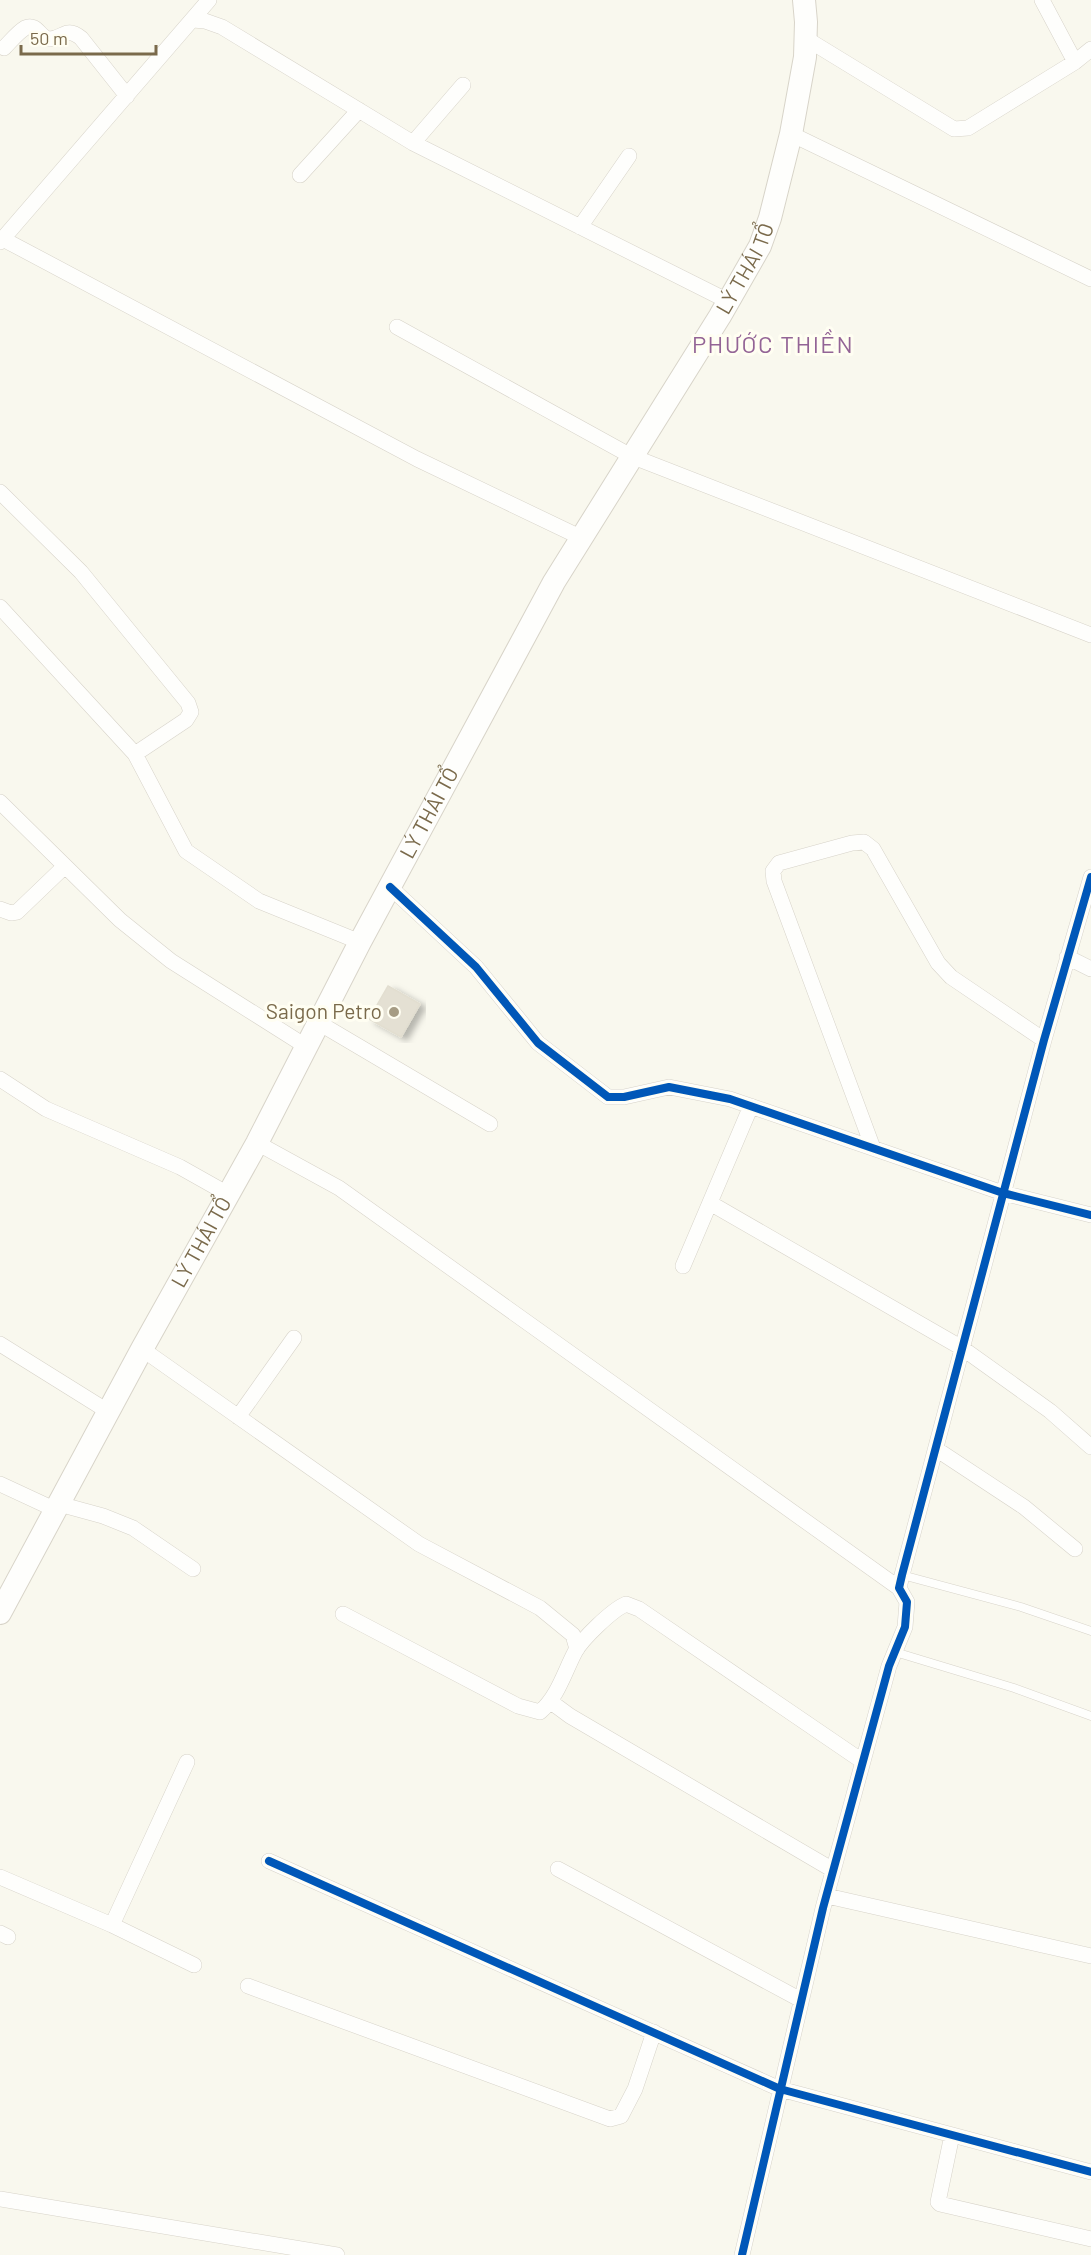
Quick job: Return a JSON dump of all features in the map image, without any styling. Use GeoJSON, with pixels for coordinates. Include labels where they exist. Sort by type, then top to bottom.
{"type":"FeatureCollection","features":[{"type":"Feature","properties":{"kind":"main road","name":"LÝ THÁI TỔ"},"geometry":{"type":"LineString","coordinates":[[0,1613],[142,1349],[257,1143],[360,942],[554,582],[728,302],[760,246],[770,218],[791,134],[805,57],[804,0]]}},
{"type":"Feature","properties":{"kind":"street"},"geometry":{"type":"LineString","coordinates":[[209,0],[1,241],[417,459],[582,538]]}},
{"type":"Feature","properties":{"kind":"street"},"geometry":{"type":"LineString","coordinates":[[1042,0],[1075,62]]}},
{"type":"Feature","properties":{"kind":"street"},"geometry":{"type":"LineString","coordinates":[[192,20],[205,21],[222,27],[413,143],[728,302]]}},
{"type":"Feature","properties":{"kind":"street"},"geometry":{"type":"LineString","coordinates":[[4,48],[25,28],[31,26],[45,38],[51,39],[67,32],[75,33],[127,96]]}},
{"type":"Feature","properties":{"kind":"street"},"geometry":{"type":"LineString","coordinates":[[805,38],[954,129],[968,128],[1075,62],[1091,49]]}},
{"type":"Feature","properties":{"kind":"street"},"geometry":{"type":"LineString","coordinates":[[413,143],[462,85]]}},
{"type":"Feature","properties":{"kind":"street"},"geometry":{"type":"LineString","coordinates":[[300,175],[359,110]]}},
{"type":"Feature","properties":{"kind":"street"},"geometry":{"type":"LineString","coordinates":[[791,134],[1091,279]]}},
{"type":"Feature","properties":{"kind":"street"},"geometry":{"type":"LineString","coordinates":[[580,227],[629,156]]}},
{"type":"Feature","properties":{"kind":"street"},"geometry":{"type":"LineString","coordinates":[[397,327],[631,456],[1091,635]]}},
{"type":"Feature","properties":{"kind":"street"},"geometry":{"type":"LineString","coordinates":[[0,492],[81,572],[189,704],[191,712],[186,720],[135,754]]}},
{"type":"Feature","properties":{"kind":"street"},"geometry":{"type":"LineString","coordinates":[[0,607],[135,754],[143,765],[186,851],[259,901],[360,942]]}},
{"type":"Feature","properties":{"kind":"street"},"geometry":{"type":"LineString","coordinates":[[0,802],[120,920],[171,961],[307,1047]]}},
{"type":"Feature","properties":{"kind":"street"},"geometry":{"type":"LineString","coordinates":[[873,1148],[774,881],[773,871],[779,864],[852,843],[864,842],[873,849],[938,963],[951,977],[1044,1040]]}},
{"type":"Feature","properties":{"kind":"street"},"geometry":{"type":"LineString","coordinates":[[0,909],[11,914],[17,912],[65,866]]}},
{"type":"Feature","properties":{"kind":"street"},"geometry":{"type":"LineString","coordinates":[[742,2255],[826,1896],[889,1666],[906,1627],[907,1602],[900,1582],[1044,1040],[1091,877]]}},
{"type":"Feature","properties":{"kind":"street"},"geometry":{"type":"LineString","coordinates":[[390,887],[476,967],[538,1043],[608,1097],[624,1097],[669,1087],[730,1099],[1003,1193],[1091,1215]]}},
{"type":"Feature","properties":{"kind":"street"},"geometry":{"type":"LineString","coordinates":[[1067,957],[1091,969]]}},
{"type":"Feature","properties":{"kind":"street"},"geometry":{"type":"LineString","coordinates":[[319,1023],[490,1124]]}},
{"type":"Feature","properties":{"kind":"street"},"geometry":{"type":"LineString","coordinates":[[0,1079],[46,1108],[180,1167],[228,1194]]}},
{"type":"Feature","properties":{"kind":"street"},"geometry":{"type":"LineString","coordinates":[[683,1266],[751,1106]]}},
{"type":"Feature","properties":{"kind":"street"},"geometry":{"type":"LineString","coordinates":[[257,1143],[339,1188],[900,1582]]}},
{"type":"Feature","properties":{"kind":"street"},"geometry":{"type":"LineString","coordinates":[[710,1203],[962,1348],[1050,1411],[1091,1447]]}},
{"type":"Feature","properties":{"kind":"street"},"geometry":{"type":"LineString","coordinates":[[238,1417],[294,1338]]}},
{"type":"Feature","properties":{"kind":"street"},"geometry":{"type":"LineString","coordinates":[[0,1344],[109,1412]]}},
{"type":"Feature","properties":{"kind":"street"},"geometry":{"type":"LineString","coordinates":[[142,1349],[419,1544],[540,1608],[573,1635],[577,1648]]}},
{"type":"Feature","properties":{"kind":"street"},"geometry":{"type":"LineString","coordinates":[[936,1449],[1024,1508],[1075,1549]]}},
{"type":"Feature","properties":{"kind":"street"},"geometry":{"type":"LineString","coordinates":[[0,1484],[57,1507],[103,1516],[133,1528],[193,1569]]}},
{"type":"Feature","properties":{"kind":"street"},"geometry":{"type":"LineString","coordinates":[[343,1614],[518,1706],[540,1712],[551,1702],[577,1648],[615,1609],[626,1604],[639,1609],[862,1761]]}},
{"type":"Feature","properties":{"kind":"street"},"geometry":{"type":"LineString","coordinates":[[551,1702],[570,1716],[833,1870]]}},
{"type":"Feature","properties":{"kind":"street"},"geometry":{"type":"LineString","coordinates":[[112,1925],[187,1762]]}},
{"type":"Feature","properties":{"kind":"street"},"geometry":{"type":"LineString","coordinates":[[269,1861],[780,2089],[1091,2172]]}},
{"type":"Feature","properties":{"kind":"street"},"geometry":{"type":"LineString","coordinates":[[558,1869],[801,2000]]}},
{"type":"Feature","properties":{"kind":"street"},"geometry":{"type":"LineString","coordinates":[[0,1876],[112,1925],[194,1965]]}},
{"type":"Feature","properties":{"kind":"street"},"geometry":{"type":"LineString","coordinates":[[826,1896],[1091,1956]]}},
{"type":"Feature","properties":{"kind":"street"},"geometry":{"type":"LineString","coordinates":[[248,1986],[610,2119],[621,2116],[635,2090],[654,2032]]}},
{"type":"Feature","properties":{"kind":"street"},"geometry":{"type":"LineString","coordinates":[[952,2135],[938,2202],[940,2204],[1091,2239]]}},
{"type":"Feature","properties":{"kind":"street"},"geometry":{"type":"LineString","coordinates":[[0,2199],[337,2255]]}},
{"type":"Feature","properties":{"kind":"lane"},"geometry":{"type":"LineString","coordinates":[[900,1582],[1022,1607],[1091,1631]]}},
{"type":"Feature","properties":{"kind":"lane"},"geometry":{"type":"LineString","coordinates":[[895,1652],[1014,1688],[1091,1716]]}},
{"type":"Feature","properties":{"kind":"building","name":"Saigon Petro"},"geometry":{"type":"Polygon","coordinates":[[[388,986],[420,1004],[401,1037],[369,1019],[388,986]]]}},
{"type":"Feature","properties":{"kind":"cycle path"},"geometry":{"type":"LineString","coordinates":[[742,2255],[823,1908],[889,1666],[905,1627],[907,1602],[899,1588],[902,1575],[1044,1040],[1091,877]]}},
{"type":"Feature","properties":{"kind":"cycle path"},"geometry":{"type":"LineString","coordinates":[[390,887],[476,967],[538,1043],[608,1097],[624,1097],[669,1087],[730,1099],[1003,1193],[1091,1215]]}},
{"type":"Feature","properties":{"kind":"cycle path"},"geometry":{"type":"LineString","coordinates":[[269,1861],[780,2089],[1091,2172]]}},
{"type":"Feature","properties":{"kind":"place","name":"Saigon Petro"},"geometry":{"type":"Point","coordinates":[394,1012]}},
{"type":"Feature","properties":{"kind":"district","name":"PHƯỚC THIỀN"},"geometry":{"type":"Point","coordinates":[773,345]}}]}
